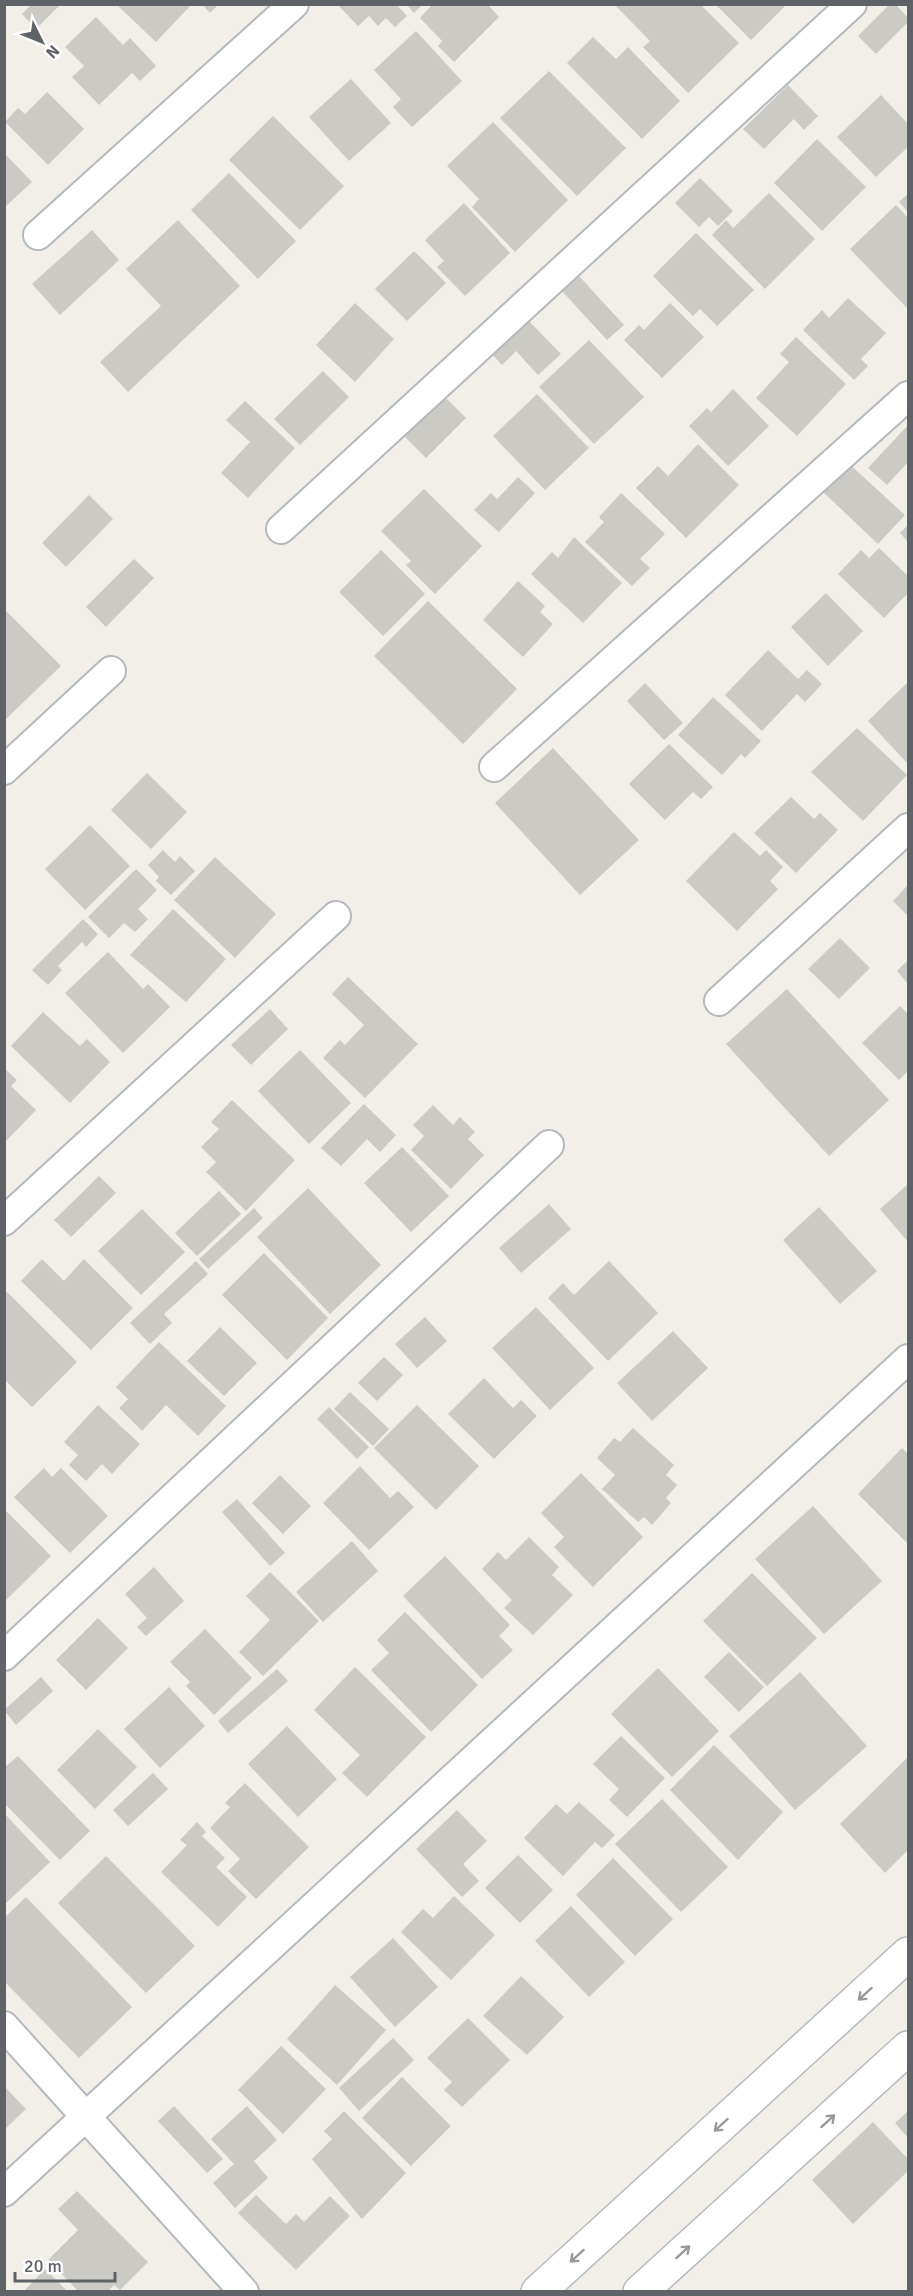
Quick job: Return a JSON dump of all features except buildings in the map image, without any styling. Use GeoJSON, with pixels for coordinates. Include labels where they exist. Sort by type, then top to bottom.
{"type":"FeatureCollection","features":[{"type":"Feature","properties":{"kind":"main road"},"geometry":{"type":"LineString","coordinates":[[538,2292],[909,1954]]}},
{"type":"Feature","properties":{"kind":"main road"},"geometry":{"type":"LineString","coordinates":[[640,2292],[909,2048]]}},
{"type":"Feature","properties":{"kind":"street"},"geometry":{"type":"LineString","coordinates":[[38,235],[294,4]]}},
{"type":"Feature","properties":{"kind":"street"},"geometry":{"type":"LineString","coordinates":[[281,529],[852,4]]}},
{"type":"Feature","properties":{"kind":"street"},"geometry":{"type":"LineString","coordinates":[[494,767],[909,396]]}},
{"type":"Feature","properties":{"kind":"street"},"geometry":{"type":"LineString","coordinates":[[4,770],[111,671]]}},
{"type":"Feature","properties":{"kind":"street"},"geometry":{"type":"LineString","coordinates":[[719,1001],[909,828]]}},
{"type":"Feature","properties":{"kind":"street"},"geometry":{"type":"LineString","coordinates":[[4,1221],[336,916]]}},
{"type":"Feature","properties":{"kind":"street"},"geometry":{"type":"LineString","coordinates":[[4,1656],[549,1145]]}},
{"type":"Feature","properties":{"kind":"street"},"geometry":{"type":"LineString","coordinates":[[4,2192],[909,1359]]}},
{"type":"Feature","properties":{"kind":"street"},"geometry":{"type":"LineString","coordinates":[[4,2026],[244,2292]]}}]}
